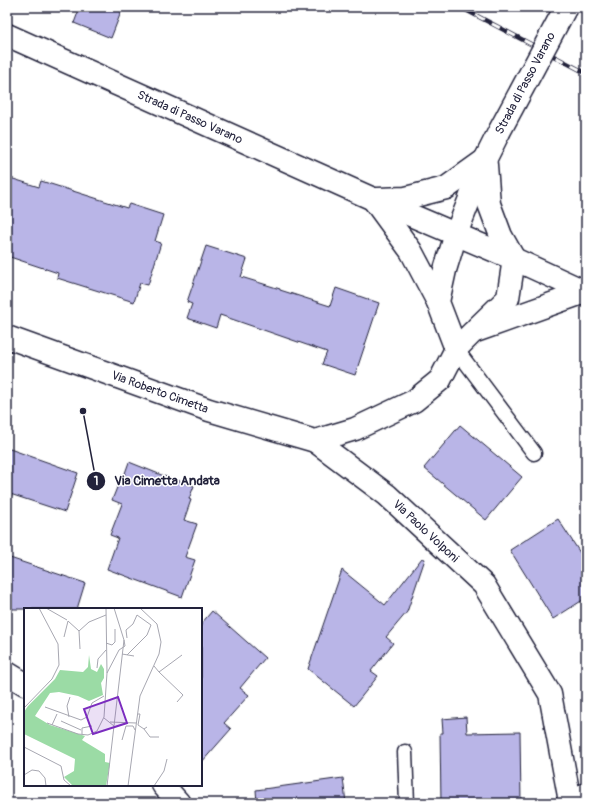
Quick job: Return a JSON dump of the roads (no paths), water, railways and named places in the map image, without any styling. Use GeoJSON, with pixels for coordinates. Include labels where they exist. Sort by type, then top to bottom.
{"type":"FeatureCollection","features":[{"type":"Feature","properties":{"kind":"street","name":"Strada di Passo Varano"},"geometry":{"type":"LineString","coordinates":[[438,302],[445,270],[456,234],[485,160],[566,7]]}},
{"type":"Feature","properties":{"kind":"street","name":"Strada di Passo Varano"},"geometry":{"type":"LineString","coordinates":[[7,35],[373,200],[514,259],[586,292]]}},
{"type":"Feature","properties":{"kind":"street","name":"Strada di Passo Varano"},"geometry":{"type":"LineString","coordinates":[[373,200],[406,198],[446,188],[485,160]]}},
{"type":"Feature","properties":{"kind":"street"},"geometry":{"type":"LineString","coordinates":[[485,160],[489,204],[501,236],[514,259]]}},
{"type":"Feature","properties":{"kind":"street","name":"Strada di Passo Varano"},"geometry":{"type":"LineString","coordinates":[[373,200],[411,251],[438,302],[456,349],[508,298],[514,259]]}},
{"type":"Feature","properties":{"kind":"street","name":"Strada di Passo Varano"},"geometry":{"type":"LineString","coordinates":[[473,332],[586,292]]}},
{"type":"Feature","properties":{"kind":"street","name":"Via Roberto Cimetta"},"geometry":{"type":"LineString","coordinates":[[7,337],[209,410],[315,441]]}},
{"type":"Feature","properties":{"kind":"street"},"geometry":{"type":"LineString","coordinates":[[315,441],[355,429],[414,400],[440,380],[456,349]]}},
{"type":"Feature","properties":{"kind":"street","name":"Via Paolo Volponi"},"geometry":{"type":"LineString","coordinates":[[315,441],[387,495],[484,585],[550,694],[574,796]]}},
{"type":"Feature","properties":{"kind":"street"},"geometry":{"type":"LineString","coordinates":[[7,674],[24,683]]}},
{"type":"Feature","properties":{"kind":"street"},"geometry":{"type":"LineString","coordinates":[[164,786],[179,803]]}},
{"type":"Feature","properties":{"kind":"lane"},"geometry":{"type":"LineString","coordinates":[[456,349],[534,453]]}},
{"type":"Feature","properties":{"kind":"lane"},"geometry":{"type":"LineString","coordinates":[[405,752],[407,803]]}},
{"type":"Feature","properties":{"kind":"railway"},"geometry":{"type":"LineString","coordinates":[[460,7],[586,73]]}},
{"type":"Feature","properties":{"kind":"place","name":"Via Cimetta Andata"},"geometry":{"type":"Point","coordinates":[83,411]}}]}
